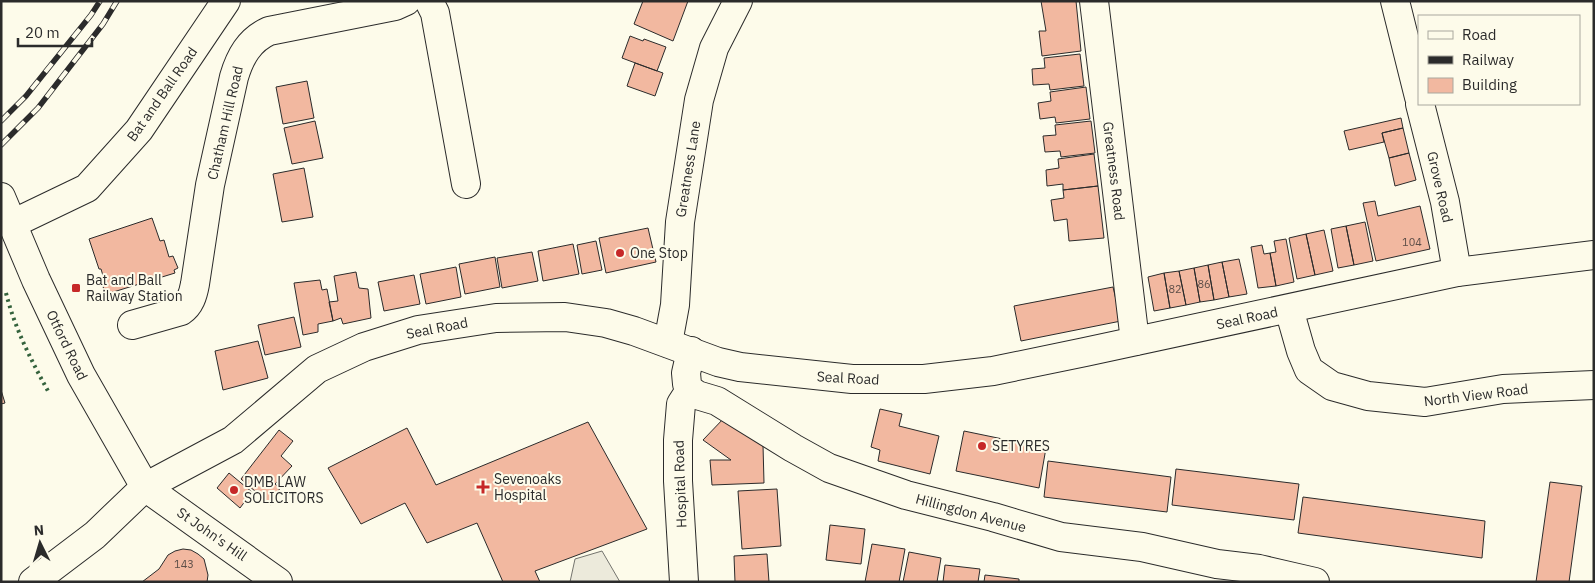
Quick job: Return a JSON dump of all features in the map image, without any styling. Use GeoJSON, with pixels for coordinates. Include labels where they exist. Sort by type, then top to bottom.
{"type":"FeatureCollection","features":[{"type":"Feature","properties":{"kind":"main road","name":"Bat and Ball Road"},"geometry":{"type":"LineString","coordinates":[[12,224],[87,188],[139,130],[226,1]]}},
{"type":"Feature","properties":{"kind":"main road","name":"Chatham Hill Road"},"geometry":{"type":"LineString","coordinates":[[132,325],[181,311],[187,307],[192,297],[210,185],[230,96],[237,67],[250,44],[262,34],[270,31],[396,6],[406,1]]}},
{"type":"Feature","properties":{"kind":"main road"},"geometry":{"type":"LineString","coordinates":[[429,1],[434,11],[466,184]]}},
{"type":"Feature","properties":{"kind":"main road","name":"Greatness Lane"},"geometry":{"type":"LineString","coordinates":[[680,347],[674,315],[680,222],[699,100],[714,48],[738,1]]}},
{"type":"Feature","properties":{"kind":"main road","name":"Greatness Road"},"geometry":{"type":"LineString","coordinates":[[1094,1],[1135,341]]}},
{"type":"Feature","properties":{"kind":"main road"},"geometry":{"type":"LineString","coordinates":[[1394,1],[1418,93]]}},
{"type":"Feature","properties":{"kind":"main road","name":"Grove Road"},"geometry":{"type":"LineString","coordinates":[[1420,105],[1445,202],[1457,272]]}},
{"type":"Feature","properties":{"kind":"main road","name":"Otford Road"},"geometry":{"type":"LineString","coordinates":[[1,197],[40,289],[77,366],[145,486]]}},
{"type":"Feature","properties":{"kind":"main road","name":"Seal Road"},"geometry":{"type":"LineString","coordinates":[[33,582],[95,535],[145,486],[233,440],[317,369],[358,350],[400,335],[469,321],[518,316],[553,316],[606,323],[680,347],[718,362],[740,367],[820,377],[890,380],[953,376],[993,371],[1457,272],[1594,255]]}},
{"type":"Feature","properties":{"kind":"main road","name":"North View Road"},"geometry":{"type":"LineString","coordinates":[[1289,309],[1301,351],[1309,370],[1332,386],[1368,396],[1425,402],[1503,389],[1594,386]]}},
{"type":"Feature","properties":{"kind":"main road"},"geometry":{"type":"LineString","coordinates":[[680,347],[686,373],[686,384],[690,390]]}},
{"type":"Feature","properties":{"kind":"main road","name":"Hospital Road"},"geometry":{"type":"LineString","coordinates":[[684,582],[678,481],[678,440],[680,407],[684,397],[690,390]]}},
{"type":"Feature","properties":{"kind":"main road","name":"Hillingdon Avenue"},"geometry":{"type":"LineString","coordinates":[[690,390],[697,395],[717,401],[829,468],[906,495],[993,517],[1061,537],[1142,547],[1217,564],[1259,570],[1314,582]]}},
{"type":"Feature","properties":{"kind":"main road","name":"St John's Hill"},"geometry":{"type":"LineString","coordinates":[[145,486],[278,582]]}},
{"type":"Feature","properties":{"kind":"shaded area"},"geometry":{"type":"Polygon","coordinates":[[[602,551],[620,582],[570,582],[575,559],[602,551]]]}},
{"type":"Feature","properties":{"kind":"building"},"geometry":{"type":"Polygon","coordinates":[[[643,1],[688,1],[673,41],[634,24],[643,1]]]}},
{"type":"Feature","properties":{"kind":"building"},"geometry":{"type":"Polygon","coordinates":[[[1041,1],[1076,1],[1081,51],[1042,56],[1039,31],[1046,31],[1041,1]]]}},
{"type":"Feature","properties":{"kind":"building"},"geometry":{"type":"Polygon","coordinates":[[[630,36],[666,47],[657,71],[622,58],[630,36]]]}},
{"type":"Feature","properties":{"kind":"building"},"geometry":{"type":"Polygon","coordinates":[[[1080,54],[1084,86],[1050,90],[1049,84],[1033,85],[1032,69],[1045,68],[1044,58],[1080,54]]]}},
{"type":"Feature","properties":{"kind":"building"},"geometry":{"type":"Polygon","coordinates":[[[635,63],[663,73],[655,96],[627,86],[635,63]]]}},
{"type":"Feature","properties":{"kind":"building"},"geometry":{"type":"Polygon","coordinates":[[[307,81],[314,118],[283,124],[276,87],[307,81]]]}},
{"type":"Feature","properties":{"kind":"building"},"geometry":{"type":"Polygon","coordinates":[[[1086,87],[1090,119],[1056,123],[1055,117],[1040,119],[1038,103],[1051,101],[1050,92],[1086,87]]]}},
{"type":"Feature","properties":{"kind":"building"},"geometry":{"type":"Polygon","coordinates":[[[1401,118],[1403,128],[1382,133],[1384,142],[1349,150],[1344,131],[1401,118]]]}},
{"type":"Feature","properties":{"kind":"building"},"geometry":{"type":"Polygon","coordinates":[[[315,121],[323,158],[292,164],[284,128],[315,121]]]}},
{"type":"Feature","properties":{"kind":"building"},"geometry":{"type":"Polygon","coordinates":[[[1091,121],[1095,153],[1061,157],[1060,151],[1045,152],[1043,136],[1056,135],[1055,125],[1091,121]]]}},
{"type":"Feature","properties":{"kind":"building"},"geometry":{"type":"Polygon","coordinates":[[[1403,128],[1409,153],[1389,158],[1382,133],[1403,128]]]}},
{"type":"Feature","properties":{"kind":"building"},"geometry":{"type":"Polygon","coordinates":[[[1409,153],[1416,180],[1395,186],[1389,158],[1409,153]]]}},
{"type":"Feature","properties":{"kind":"building"},"geometry":{"type":"Polygon","coordinates":[[[1094,154],[1098,186],[1063,190],[1063,184],[1047,186],[1046,170],[1059,168],[1058,159],[1094,154]]]}},
{"type":"Feature","properties":{"kind":"building"},"geometry":{"type":"Polygon","coordinates":[[[304,168],[313,217],[282,222],[273,174],[304,168]]]}},
{"type":"Feature","properties":{"kind":"building"},"geometry":{"type":"Polygon","coordinates":[[[1098,186],[1104,238],[1069,241],[1067,219],[1054,221],[1051,200],[1064,198],[1063,190],[1098,186]]]}},
{"type":"Feature","properties":{"kind":"building"},"geometry":{"type":"Polygon","coordinates":[[[1375,201],[1378,216],[1420,206],[1430,249],[1376,261],[1363,203],[1375,201]]]}},
{"type":"Feature","properties":{"kind":"building"},"geometry":{"type":"Polygon","coordinates":[[[152,218],[160,241],[164,240],[169,257],[173,256],[178,268],[174,270],[175,273],[105,293],[101,280],[104,279],[89,239],[152,218]]]}},
{"type":"Feature","properties":{"kind":"building"},"geometry":{"type":"Polygon","coordinates":[[[1365,222],[1373,261],[1354,265],[1346,226],[1365,222]]]}},
{"type":"Feature","properties":{"kind":"building"},"geometry":{"type":"Polygon","coordinates":[[[1346,226],[1354,265],[1338,268],[1331,229],[1346,226]]]}},
{"type":"Feature","properties":{"kind":"building"},"geometry":{"type":"Polygon","coordinates":[[[648,228],[656,262],[606,273],[599,238],[648,228]]]}},
{"type":"Feature","properties":{"kind":"building"},"geometry":{"type":"Polygon","coordinates":[[[1324,230],[1333,271],[1315,275],[1306,234],[1324,230]]]}},
{"type":"Feature","properties":{"kind":"building"},"geometry":{"type":"Polygon","coordinates":[[[1306,234],[1315,275],[1297,279],[1289,238],[1306,234]]]}},
{"type":"Feature","properties":{"kind":"building"},"geometry":{"type":"Polygon","coordinates":[[[1286,239],[1294,282],[1276,286],[1270,253],[1276,252],[1274,241],[1286,239]]]}},
{"type":"Feature","properties":{"kind":"building"},"geometry":{"type":"Polygon","coordinates":[[[596,241],[602,270],[582,274],[577,245],[596,241]]]}},
{"type":"Feature","properties":{"kind":"building"},"geometry":{"type":"Polygon","coordinates":[[[573,244],[579,274],[543,281],[538,251],[573,244]]]}},
{"type":"Feature","properties":{"kind":"building"},"geometry":{"type":"Polygon","coordinates":[[[1262,245],[1264,254],[1270,253],[1276,286],[1258,288],[1251,247],[1262,245]]]}},
{"type":"Feature","properties":{"kind":"building"},"geometry":{"type":"Polygon","coordinates":[[[532,252],[538,281],[502,288],[497,258],[532,252]]]}},
{"type":"Feature","properties":{"kind":"building"},"geometry":{"type":"Polygon","coordinates":[[[495,257],[500,287],[465,294],[459,264],[495,257]]]}},
{"type":"Feature","properties":{"kind":"building"},"geometry":{"type":"Polygon","coordinates":[[[1239,259],[1247,294],[1229,297],[1222,262],[1239,259]]]}},
{"type":"Feature","properties":{"kind":"building"},"geometry":{"type":"Polygon","coordinates":[[[1222,262],[1229,297],[1214,300],[1208,265],[1222,262]]]}},
{"type":"Feature","properties":{"kind":"building"},"geometry":{"type":"Polygon","coordinates":[[[1208,265],[1214,300],[1200,302],[1194,268],[1208,265]]]}},
{"type":"Feature","properties":{"kind":"building"},"geometry":{"type":"Polygon","coordinates":[[[456,267],[461,297],[426,304],[420,274],[456,267]]]}},
{"type":"Feature","properties":{"kind":"building"},"geometry":{"type":"Polygon","coordinates":[[[1194,268],[1200,302],[1186,305],[1179,271],[1194,268]]]}},
{"type":"Feature","properties":{"kind":"building"},"geometry":{"type":"Polygon","coordinates":[[[1179,271],[1186,305],[1170,308],[1164,273],[1179,271]]]}},
{"type":"Feature","properties":{"kind":"building"},"geometry":{"type":"Polygon","coordinates":[[[356,272],[359,288],[368,289],[371,318],[343,324],[341,318],[333,321],[329,302],[338,301],[334,276],[356,272]]]}},
{"type":"Feature","properties":{"kind":"building"},"geometry":{"type":"Polygon","coordinates":[[[1164,273],[1170,308],[1154,311],[1148,277],[1164,273]]]}},
{"type":"Feature","properties":{"kind":"building"},"geometry":{"type":"Polygon","coordinates":[[[414,275],[420,304],[384,311],[378,282],[414,275]]]}},
{"type":"Feature","properties":{"kind":"building"},"geometry":{"type":"Polygon","coordinates":[[[320,280],[322,290],[327,289],[333,321],[318,324],[318,332],[303,335],[294,283],[320,280]]]}},
{"type":"Feature","properties":{"kind":"building"},"geometry":{"type":"Polygon","coordinates":[[[1113,287],[1121,321],[1021,341],[1014,306],[1113,287]]]}},
{"type":"Feature","properties":{"kind":"building"},"geometry":{"type":"Polygon","coordinates":[[[294,317],[301,347],[265,355],[258,325],[294,317]]]}},
{"type":"Feature","properties":{"kind":"building"},"geometry":{"type":"Polygon","coordinates":[[[258,341],[268,378],[223,390],[215,351],[258,341]]]}},
{"type":"Feature","properties":{"kind":"building"},"geometry":{"type":"Polygon","coordinates":[[[1,390],[5,403],[1,404],[1,390]]]}},
{"type":"Feature","properties":{"kind":"building"},"geometry":{"type":"Polygon","coordinates":[[[880,409],[902,414],[899,426],[939,436],[930,474],[878,461],[880,450],[871,447],[880,409]]]}},
{"type":"Feature","properties":{"kind":"building"},"geometry":{"type":"Polygon","coordinates":[[[725,417],[763,445],[764,483],[712,485],[710,460],[731,460],[703,440],[725,417]]]}},
{"type":"Feature","properties":{"kind":"building"},"geometry":{"type":"Polygon","coordinates":[[[588,422],[647,529],[535,571],[540,582],[503,582],[477,523],[427,543],[405,503],[361,524],[328,468],[407,428],[436,485],[588,422]]]}},
{"type":"Feature","properties":{"kind":"building"},"geometry":{"type":"Polygon","coordinates":[[[279,430],[293,441],[281,456],[292,466],[275,484],[280,488],[271,505],[241,479],[279,430]]]}},
{"type":"Feature","properties":{"kind":"building"},"geometry":{"type":"Polygon","coordinates":[[[964,431],[1046,448],[1039,488],[956,471],[964,431]]]}},
{"type":"Feature","properties":{"kind":"building"},"geometry":{"type":"Polygon","coordinates":[[[1048,461],[1171,477],[1167,512],[1044,497],[1048,461]]]}},
{"type":"Feature","properties":{"kind":"building"},"geometry":{"type":"Polygon","coordinates":[[[1176,469],[1299,484],[1294,520],[1172,505],[1176,469]]]}},
{"type":"Feature","properties":{"kind":"building","name":"DMB LAW SOLICITORS"},"geometry":{"type":"Polygon","coordinates":[[[229,473],[252,492],[240,508],[217,488],[229,473]]]}},
{"type":"Feature","properties":{"kind":"building"},"geometry":{"type":"Polygon","coordinates":[[[1550,482],[1582,486],[1569,582],[1536,582],[1550,482]]]}},
{"type":"Feature","properties":{"kind":"building"},"geometry":{"type":"Polygon","coordinates":[[[777,489],[781,546],[742,549],[738,491],[777,489]]]}},
{"type":"Feature","properties":{"kind":"building"},"geometry":{"type":"Polygon","coordinates":[[[1303,497],[1485,521],[1482,558],[1298,533],[1303,497]]]}},
{"type":"Feature","properties":{"kind":"building"},"geometry":{"type":"Polygon","coordinates":[[[830,525],[865,529],[861,564],[826,560],[830,525]]]}},
{"type":"Feature","properties":{"kind":"building"},"geometry":{"type":"Polygon","coordinates":[[[872,544],[905,549],[899,582],[865,582],[872,544]]]}},
{"type":"Feature","properties":{"kind":"building"},"geometry":{"type":"Polygon","coordinates":[[[183,549],[191,550],[204,559],[208,575],[207,582],[142,582],[159,569],[168,555],[183,549]]]}},
{"type":"Feature","properties":{"kind":"building"},"geometry":{"type":"Polygon","coordinates":[[[909,552],[941,558],[937,582],[903,582],[909,552]]]}},
{"type":"Feature","properties":{"kind":"building"},"geometry":{"type":"Polygon","coordinates":[[[767,554],[769,582],[735,582],[734,556],[767,554]]]}},
{"type":"Feature","properties":{"kind":"building"},"geometry":{"type":"Polygon","coordinates":[[[945,565],[980,569],[978,582],[943,582],[945,565]]]}},
{"type":"Feature","properties":{"kind":"building"},"geometry":{"type":"Polygon","coordinates":[[[985,575],[1019,579],[1019,582],[984,582],[985,575]]]}},
{"type":"Feature","properties":{"kind":"railway"},"geometry":{"type":"LineString","coordinates":[[1,121],[26,96],[91,15],[100,1]]}},
{"type":"Feature","properties":{"kind":"railway"},"geometry":{"type":"LineString","coordinates":[[1,145],[38,108],[103,24],[117,1]]}},
{"type":"Feature","properties":{"kind":"hedge"},"geometry":{"type":"LineString","coordinates":[[6,293],[19,332],[48,391]]}},
{"type":"Feature","properties":{"kind":"place","name":"One Stop"},"geometry":{"type":"Point","coordinates":[620,253]}},
{"type":"Feature","properties":{"kind":"place","name":"Bat and Ball Railway Station"},"geometry":{"type":"Point","coordinates":[76,288]}},
{"type":"Feature","properties":{"kind":"place","name":"SETYRES"},"geometry":{"type":"Point","coordinates":[982,446]}},
{"type":"Feature","properties":{"kind":"place","name":"Sevenoaks Hospital"},"geometry":{"type":"Point","coordinates":[483,487]}},
{"type":"Feature","properties":{"kind":"place","name":"DMB LAW SOLICITORS"},"geometry":{"type":"Point","coordinates":[234,490]}}]}
